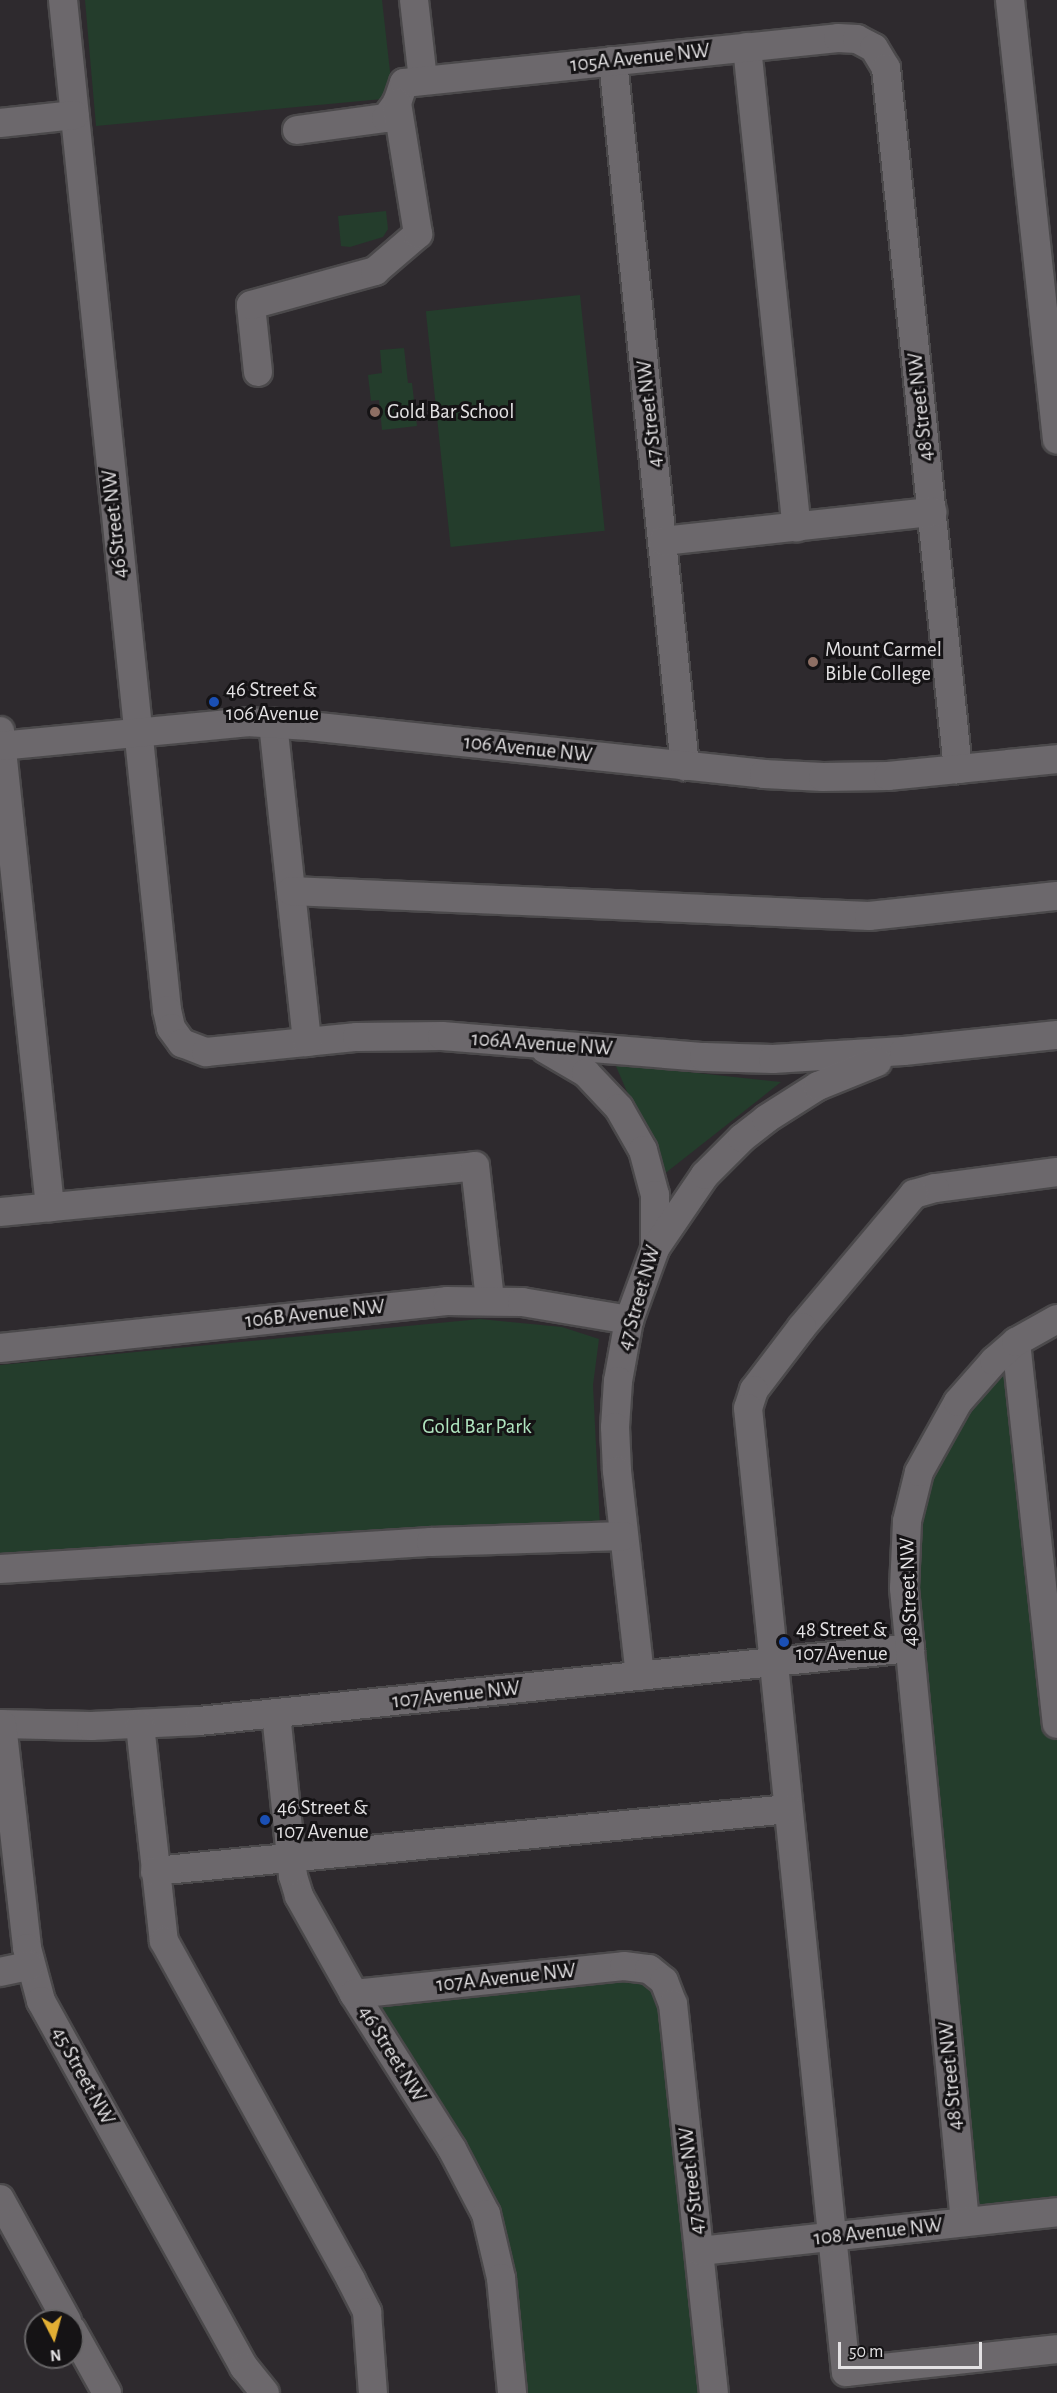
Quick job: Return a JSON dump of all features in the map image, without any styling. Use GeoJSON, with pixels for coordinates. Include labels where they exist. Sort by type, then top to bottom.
{"type":"FeatureCollection","features":[{"type":"Feature","properties":{"kind":"street","name":"46 Street NW"},"geometry":{"type":"LineString","coordinates":[[63,0],[136,731],[167,1010],[171,1028],[182,1043]]}},
{"type":"Feature","properties":{"kind":"street"},"geometry":{"type":"LineString","coordinates":[[258,372],[251,304],[375,272],[418,234],[408,88],[414,0]]}},
{"type":"Feature","properties":{"kind":"street"},"geometry":{"type":"LineString","coordinates":[[1010,0],[1057,439]]}},
{"type":"Feature","properties":{"kind":"street","name":"105A Avenue NW"},"geometry":{"type":"LineString","coordinates":[[408,88],[613,61],[838,38],[857,39],[874,48]]}},
{"type":"Feature","properties":{"kind":"street"},"geometry":{"type":"LineString","coordinates":[[747,47],[797,527]]}},
{"type":"Feature","properties":{"kind":"street","name":"48 Street NW"},"geometry":{"type":"LineString","coordinates":[[874,48],[886,68],[958,769]]}},
{"type":"Feature","properties":{"kind":"street","name":"47 Street NW"},"geometry":{"type":"LineString","coordinates":[[613,61],[686,766]]}},
{"type":"Feature","properties":{"kind":"street"},"geometry":{"type":"LineString","coordinates":[[297,130],[386,118],[408,88]]}},
{"type":"Feature","properties":{"kind":"street"},"geometry":{"type":"LineString","coordinates":[[0,123],[75,115]]}},
{"type":"Feature","properties":{"kind":"street"},"geometry":{"type":"LineString","coordinates":[[663,541],[932,512]]}},
{"type":"Feature","properties":{"kind":"street"},"geometry":{"type":"LineString","coordinates":[[273,723],[307,1042]]}},
{"type":"Feature","properties":{"kind":"street","name":"106 Avenue NW"},"geometry":{"type":"LineString","coordinates":[[0,741],[206,724],[273,723],[686,766],[823,777],[888,776],[1057,759]]}},
{"type":"Feature","properties":{"kind":"street"},"geometry":{"type":"LineString","coordinates":[[0,741],[50,1207]]}},
{"type":"Feature","properties":{"kind":"street"},"geometry":{"type":"LineString","coordinates":[[291,891],[869,916],[1057,896]]}},
{"type":"Feature","properties":{"kind":"street","name":"106A Avenue NW"},"geometry":{"type":"LineString","coordinates":[[182,1043],[206,1053],[307,1042],[410,1036],[532,1042],[744,1059],[904,1051],[1057,1035]]}},
{"type":"Feature","properties":{"kind":"street","name":"47 Street NW"},"geometry":{"type":"LineString","coordinates":[[532,1042],[586,1073],[608,1094],[628,1120],[643,1150],[655,1195],[655,1249],[629,1320],[618,1381],[615,1427],[624,1536],[640,1676]]}},
{"type":"Feature","properties":{"kind":"street","name":"106A Avenue NW"},"geometry":{"type":"LineString","coordinates":[[655,1249],[705,1175],[766,1119],[818,1086],[904,1051]]}},
{"type":"Feature","properties":{"kind":"street"},"geometry":{"type":"LineString","coordinates":[[0,1212],[475,1166],[490,1300]]}},
{"type":"Feature","properties":{"kind":"street"},"geometry":{"type":"LineString","coordinates":[[1057,1172],[935,1188],[914,1194],[802,1327],[754,1390],[748,1408],[847,2382],[1057,2349]]}},
{"type":"Feature","properties":{"kind":"street","name":"106B Avenue NW"},"geometry":{"type":"LineString","coordinates":[[0,1348],[436,1302],[490,1300],[550,1306],[629,1320]]}},
{"type":"Feature","properties":{"kind":"street"},"geometry":{"type":"LineString","coordinates":[[1057,1319],[1016,1342],[1057,1724]]}},
{"type":"Feature","properties":{"kind":"street","name":"48 Street NW"},"geometry":{"type":"LineString","coordinates":[[965,2222],[904,1588],[904,1546],[907,1521],[919,1472],[958,1402],[994,1361],[1016,1342]]}},
{"type":"Feature","properties":{"kind":"street"},"geometry":{"type":"LineString","coordinates":[[0,1569],[431,1542],[624,1536]]}},
{"type":"Feature","properties":{"kind":"street","name":"107 Avenue NW"},"geometry":{"type":"LineString","coordinates":[[1,1724],[140,1725],[276,1714],[910,1648]]}},
{"type":"Feature","properties":{"kind":"street","name":"46 Street NW"},"geometry":{"type":"LineString","coordinates":[[276,1714],[293,1876],[304,1910],[452,2149],[486,2214],[499,2259],[512,2393]]}},
{"type":"Feature","properties":{"kind":"street","name":"45 Street NW"},"geometry":{"type":"LineString","coordinates":[[1,1724],[29,1966],[49,2015],[244,2367],[265,2393]]}},
{"type":"Feature","properties":{"kind":"street"},"geometry":{"type":"LineString","coordinates":[[140,1725],[161,1930],[172,1961],[367,2312],[373,2393]]}},
{"type":"Feature","properties":{"kind":"street"},"geometry":{"type":"LineString","coordinates":[[155,1871],[788,1809]]}},
{"type":"Feature","properties":{"kind":"street"},"geometry":{"type":"LineString","coordinates":[[0,1972],[29,1966]]}},
{"type":"Feature","properties":{"kind":"street","name":"107A Avenue NW"},"geometry":{"type":"LineString","coordinates":[[354,1994],[624,1966],[638,1966],[657,1974]]}},
{"type":"Feature","properties":{"kind":"street","name":"47 Street NW"},"geometry":{"type":"LineString","coordinates":[[657,1974],[669,1988],[673,2004],[714,2393]]}},
{"type":"Feature","properties":{"kind":"street"},"geometry":{"type":"LineString","coordinates":[[0,2199],[60,2309]]}},
{"type":"Feature","properties":{"kind":"street","name":"108 Avenue NW"},"geometry":{"type":"LineString","coordinates":[[700,2251],[1057,2212]]}},
{"type":"Feature","properties":{"kind":"street"},"geometry":{"type":"LineString","coordinates":[[84,2352],[106,2393]]}},
{"type":"Feature","properties":{"kind":"green space"},"geometry":{"type":"Polygon","coordinates":[[[85,0],[382,0],[393,98],[96,126],[85,0]]]}},
{"type":"Feature","properties":{"kind":"green space"},"geometry":{"type":"Polygon","coordinates":[[[386,211],[388,229],[383,237],[350,247],[341,246],[338,216],[386,211]]]}},
{"type":"Feature","properties":{"kind":"green space"},"geometry":{"type":"Polygon","coordinates":[[[580,295],[605,531],[451,547],[426,311],[580,295]]]}},
{"type":"Feature","properties":{"kind":"green space"},"geometry":{"type":"Polygon","coordinates":[[[404,348],[408,383],[412,383],[417,426],[382,430],[379,400],[371,401],[368,375],[382,373],[380,350],[404,348]]]}},
{"type":"Feature","properties":{"kind":"green space"},"geometry":{"type":"Polygon","coordinates":[[[615,1064],[781,1082],[663,1175],[615,1064]]]}},
{"type":"Feature","properties":{"kind":"green space","name":"Gold Bar Park"},"geometry":{"type":"Polygon","coordinates":[[[480,1319],[562,1327],[599,1339],[593,1385],[600,1527],[0,1561],[0,1365],[480,1319]]]}},
{"type":"Feature","properties":{"kind":"green space"},"geometry":{"type":"Polygon","coordinates":[[[1016,1342],[1057,1724],[1057,2212],[965,2222],[904,1588],[919,1472],[1016,1342]]]}},
{"type":"Feature","properties":{"kind":"green space"},"geometry":{"type":"Polygon","coordinates":[[[657,1974],[714,2393],[512,2393],[499,2259],[354,1994],[657,1974]]]}},
{"type":"Feature","properties":{"kind":"place","name":"Gold Bar School"},"geometry":{"type":"Point","coordinates":[375,412]}},
{"type":"Feature","properties":{"kind":"place","name":"Mount Carmel Bible College"},"geometry":{"type":"Point","coordinates":[813,662]}},
{"type":"Feature","properties":{"kind":"place","name":"46 Street & 106 Avenue"},"geometry":{"type":"Point","coordinates":[214,702]}},
{"type":"Feature","properties":{"kind":"place","name":"48 Street & 107 Avenue"},"geometry":{"type":"Point","coordinates":[784,1642]}},
{"type":"Feature","properties":{"kind":"place","name":"46 Street & 107 Avenue"},"geometry":{"type":"Point","coordinates":[265,1820]}}]}
